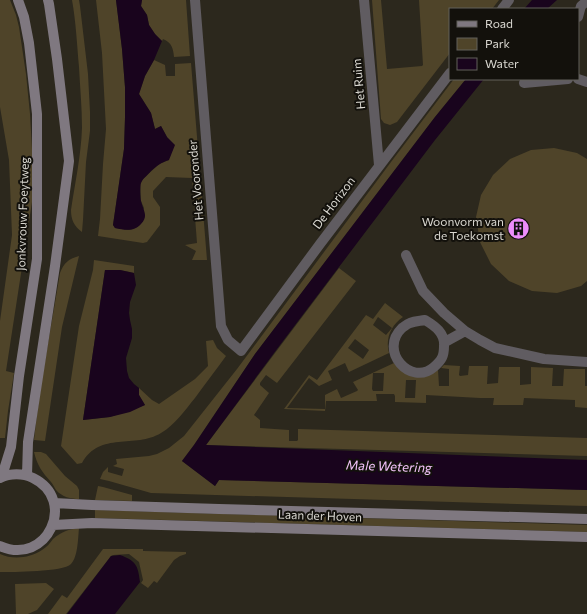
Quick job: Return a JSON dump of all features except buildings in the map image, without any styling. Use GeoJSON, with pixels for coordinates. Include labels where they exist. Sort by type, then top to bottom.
{"type":"FeatureCollection","features":[{"type":"Feature","properties":{"kind":"street","name":"Jonkvrouw Foeytweg"},"geometry":{"type":"LineString","coordinates":[[1,477],[11,447],[19,376],[37,259],[38,114],[29,43],[24,17],[18,0]]}},
{"type":"Feature","properties":{"kind":"street"},"geometry":{"type":"LineString","coordinates":[[27,475],[28,442],[55,266],[69,161],[57,59],[48,0]]}},
{"type":"Feature","properties":{"kind":"street","name":"Het Vooronder"},"geometry":{"type":"LineString","coordinates":[[195,0],[221,326],[228,340],[241,351]]}},
{"type":"Feature","properties":{"kind":"street","name":"Het Ruim"},"geometry":{"type":"LineString","coordinates":[[364,0],[379,165]]}},
{"type":"Feature","properties":{"kind":"street"},"geometry":{"type":"LineString","coordinates":[[503,8],[509,0]]}},
{"type":"Feature","properties":{"kind":"street"},"geometry":{"type":"LineString","coordinates":[[579,13],[581,6],[587,1]]}},
{"type":"Feature","properties":{"kind":"street","name":"De Horizon"},"geometry":{"type":"LineString","coordinates":[[241,351],[316,248],[449,74]]}},
{"type":"Feature","properties":{"kind":"street"},"geometry":{"type":"LineString","coordinates":[[524,83],[557,80]]}},
{"type":"Feature","properties":{"kind":"street"},"geometry":{"type":"LineString","coordinates":[[406,255],[423,292],[465,331],[495,348],[544,359],[585,361]]}},
{"type":"Feature","properties":{"kind":"street"},"geometry":{"type":"LineString","coordinates":[[425,320],[441,332],[444,342],[444,352],[441,361],[431,369],[421,372],[410,371],[401,365],[395,356],[395,339],[399,332],[410,323],[425,320]]}},
{"type":"Feature","properties":{"kind":"street"},"geometry":{"type":"LineString","coordinates":[[444,342],[465,331]]}},
{"type":"Feature","properties":{"kind":"street"},"geometry":{"type":"LineString","coordinates":[[0,546],[8,549],[21,550],[35,546],[46,537],[53,525],[55,514],[54,503],[49,491],[39,481],[27,475],[14,474],[1,477]]}},
{"type":"Feature","properties":{"kind":"street","name":"Laan der Hoven"},"geometry":{"type":"LineString","coordinates":[[54,503],[211,509],[587,518]]}},
{"type":"Feature","properties":{"kind":"street","name":"Laan der Hoven"},"geometry":{"type":"LineString","coordinates":[[53,525],[92,522],[587,537]]}},
{"type":"Feature","properties":{"kind":"green space"},"geometry":{"type":"Polygon","coordinates":[[[0,0],[10,0],[19,27],[26,74],[32,149],[32,202],[6,371],[14,373],[5,438],[0,438],[0,321],[12,235],[9,160],[0,107],[0,0]]]}},
{"type":"Feature","properties":{"kind":"green space"},"geometry":{"type":"Polygon","coordinates":[[[72,0],[79,0],[80,6],[88,74],[90,112],[90,131],[86,162],[82,232],[72,220],[71,214],[82,128],[79,67],[72,0]]]}},
{"type":"Feature","properties":{"kind":"green space"},"geometry":{"type":"Polygon","coordinates":[[[96,0],[116,0],[125,87],[124,149],[113,225],[115,228],[128,230],[134,229],[144,208],[141,201],[140,184],[143,179],[159,164],[169,160],[167,137],[161,126],[155,129],[151,113],[139,94],[145,76],[154,60],[165,65],[166,76],[175,76],[175,64],[191,63],[207,260],[192,260],[196,251],[185,245],[197,243],[192,178],[166,177],[153,191],[153,197],[160,207],[160,225],[147,242],[143,243],[98,236],[106,129],[102,53],[96,0]]]}},
{"type":"Feature","properties":{"kind":"green space"},"geometry":{"type":"Polygon","coordinates":[[[142,0],[186,0],[190,56],[174,57],[170,44],[163,39],[162,41],[149,25],[147,15],[141,6],[142,0]]]}},
{"type":"Feature","properties":{"kind":"green space"},"geometry":{"type":"Polygon","coordinates":[[[372,0],[381,0],[387,69],[423,65],[419,0],[499,0],[493,8],[449,8],[449,54],[397,122],[390,125],[384,123],[381,119],[372,0]]]}},
{"type":"Feature","properties":{"kind":"green space"},"geometry":{"type":"Polygon","coordinates":[[[453,80],[465,80],[435,117],[255,354],[182,461],[215,486],[219,480],[587,490],[587,506],[151,493],[100,479],[103,472],[108,467],[108,472],[122,476],[124,469],[113,466],[117,464],[116,459],[157,454],[169,448],[184,436],[237,369],[453,80]]]}},
{"type":"Feature","properties":{"kind":"green space"},"geometry":{"type":"Polygon","coordinates":[[[554,148],[577,153],[587,159],[587,281],[581,286],[557,293],[532,291],[509,281],[491,264],[480,242],[476,217],[481,195],[493,175],[510,159],[531,150],[554,148]]]}},
{"type":"Feature","properties":{"kind":"green space"},"geometry":{"type":"Polygon","coordinates":[[[79,256],[62,327],[45,441],[34,440],[42,377],[60,273],[67,262],[79,256]]]}},
{"type":"Feature","properties":{"kind":"green space"},"geometry":{"type":"Polygon","coordinates":[[[94,260],[134,266],[134,273],[120,270],[105,270],[83,420],[110,417],[145,405],[139,395],[139,388],[152,400],[159,404],[195,379],[208,366],[206,341],[213,340],[217,348],[226,356],[184,412],[166,430],[151,438],[118,442],[98,447],[89,453],[82,463],[77,464],[61,446],[79,326],[93,270],[94,260]]]}},
{"type":"Feature","properties":{"kind":"green space"},"geometry":{"type":"Polygon","coordinates":[[[339,268],[356,281],[277,383],[266,375],[260,383],[260,385],[269,393],[254,415],[260,420],[260,428],[289,430],[289,441],[298,440],[298,429],[587,438],[587,456],[206,445],[339,268]]]}},
{"type":"Feature","properties":{"kind":"green space"},"geometry":{"type":"Polygon","coordinates":[[[385,303],[403,317],[395,324],[390,333],[388,343],[389,353],[349,372],[345,363],[328,371],[332,380],[319,386],[309,378],[287,408],[325,409],[325,395],[337,389],[341,398],[357,391],[358,390],[353,382],[394,363],[401,370],[431,373],[438,370],[439,386],[449,386],[449,369],[441,368],[444,365],[460,366],[460,376],[468,375],[469,366],[488,366],[487,384],[498,383],[499,367],[520,367],[520,385],[531,384],[531,367],[553,368],[552,386],[563,386],[564,369],[585,369],[587,408],[575,407],[575,400],[524,398],[523,405],[493,405],[494,398],[426,395],[426,403],[395,402],[394,394],[376,394],[377,401],[326,401],[325,411],[284,409],[309,375],[317,380],[366,315],[373,319],[385,303]],[[378,317],[373,325],[386,335],[392,328],[378,317]],[[355,339],[348,348],[363,359],[369,350],[355,339]],[[373,373],[373,391],[383,391],[384,373],[373,373]],[[406,380],[405,398],[415,398],[416,380],[406,380]]]}},
{"type":"Feature","properties":{"kind":"green space"},"geometry":{"type":"Polygon","coordinates":[[[34,452],[46,454],[65,476],[77,486],[79,490],[79,499],[67,497],[56,490],[40,468],[34,452]]]}},
{"type":"Feature","properties":{"kind":"green space"},"geometry":{"type":"Polygon","coordinates":[[[98,486],[132,495],[132,501],[95,500],[98,486]]]}},
{"type":"Feature","properties":{"kind":"green space"},"geometry":{"type":"Polygon","coordinates":[[[95,510],[587,525],[587,532],[95,518],[95,510]]]}},
{"type":"Feature","properties":{"kind":"green space"},"geometry":{"type":"Polygon","coordinates":[[[79,528],[75,557],[71,564],[66,567],[26,572],[0,572],[0,554],[10,557],[32,555],[44,549],[59,534],[68,530],[79,528]]]}},
{"type":"Feature","properties":{"kind":"green space"},"geometry":{"type":"Polygon","coordinates":[[[103,549],[143,549],[143,551],[186,552],[186,554],[174,560],[157,583],[154,581],[148,588],[141,583],[143,580],[139,562],[129,554],[113,555],[66,614],[48,614],[62,595],[67,598],[103,549]]]}},
{"type":"Feature","properties":{"kind":"green space"},"geometry":{"type":"Polygon","coordinates":[[[46,583],[54,589],[37,610],[28,614],[16,614],[15,584],[46,583]]]}},
{"type":"Feature","properties":{"kind":"water"},"geometry":{"type":"Polygon","coordinates":[[[116,0],[142,0],[141,6],[147,15],[149,25],[162,41],[145,76],[139,94],[151,113],[155,129],[161,126],[167,137],[175,145],[169,160],[157,166],[142,181],[140,187],[140,197],[145,218],[138,227],[129,230],[115,228],[113,225],[124,149],[125,118],[125,87],[116,0]]]}},
{"type":"Feature","properties":{"kind":"water"},"geometry":{"type":"Polygon","coordinates":[[[532,0],[557,0],[548,8],[525,8],[532,0]]]}},
{"type":"Feature","properties":{"kind":"water","name":"Male Wetering"},"geometry":{"type":"Polygon","coordinates":[[[465,80],[483,80],[435,140],[206,445],[587,460],[587,490],[219,480],[215,486],[182,461],[255,354],[435,117],[465,80]]]}},
{"type":"Feature","properties":{"kind":"water"},"geometry":{"type":"Polygon","coordinates":[[[105,270],[120,270],[134,273],[136,285],[130,302],[129,313],[132,338],[126,358],[127,371],[129,378],[139,388],[139,395],[145,405],[130,412],[110,417],[83,420],[105,270]]]}},
{"type":"Feature","properties":{"kind":"water"},"geometry":{"type":"Polygon","coordinates":[[[120,555],[130,559],[135,564],[140,582],[115,614],[67,614],[111,556],[120,555]]]}},
{"type":"Feature","properties":{"kind":"place","name":"Woonvorm van de Toekomst"},"geometry":{"type":"Point","coordinates":[519,229]}}]}
